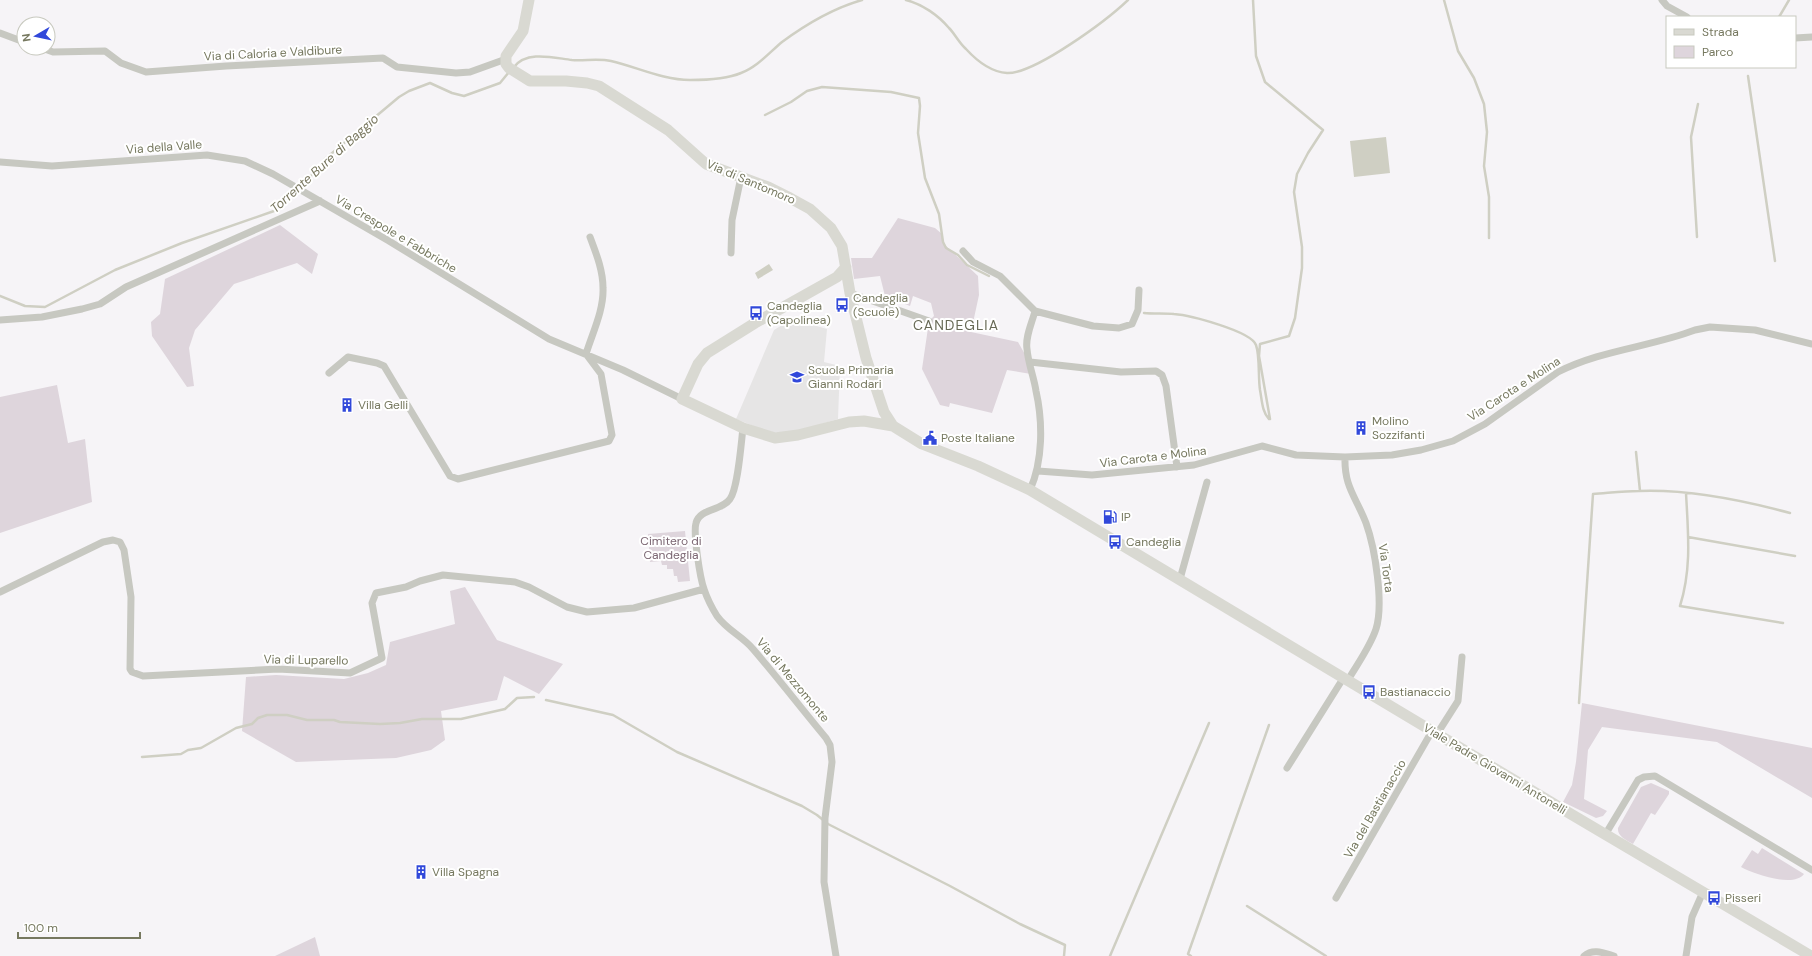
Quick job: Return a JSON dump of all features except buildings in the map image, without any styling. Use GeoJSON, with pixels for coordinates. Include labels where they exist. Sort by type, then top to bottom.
{"type":"FeatureCollection","features":[{"type":"Feature","properties":{"kind":"main road"},"geometry":{"type":"LineString","coordinates":[[511,68],[507,54],[523,31],[529,0]]}},
{"type":"Feature","properties":{"kind":"main road","name":"Via di Santomoro"},"geometry":{"type":"LineString","coordinates":[[511,68],[535,82],[587,82],[599,86],[668,130],[706,164],[768,187],[798,202],[826,223],[835,232],[840,242],[849,288],[866,358],[884,412],[893,426]]}},
{"type":"Feature","properties":{"kind":"main road"},"geometry":{"type":"LineString","coordinates":[[846,267],[837,277],[755,323],[707,353],[698,364],[682,398],[743,428],[779,438],[798,436],[849,422],[864,421],[893,426]]}},
{"type":"Feature","properties":{"kind":"main road"},"geometry":{"type":"LineString","coordinates":[[837,277],[849,288]]}},
{"type":"Feature","properties":{"kind":"main road","name":"Viale Padre Giovanni Antonelli"},"geometry":{"type":"LineString","coordinates":[[893,426],[926,446],[978,466],[1030,490],[1346,678],[1434,733],[1811,956]]}},
{"type":"Feature","properties":{"kind":"street"},"geometry":{"type":"LineString","coordinates":[[1662,0],[1667,6],[1685,16]]}},
{"type":"Feature","properties":{"kind":"street"},"geometry":{"type":"LineString","coordinates":[[0,33],[16,39]]}},
{"type":"Feature","properties":{"kind":"street"},"geometry":{"type":"LineString","coordinates":[[1796,38],[1812,37]]}},
{"type":"Feature","properties":{"kind":"street","name":"Via di Caloria e Valdibure"},"geometry":{"type":"LineString","coordinates":[[56,52],[105,51],[121,64],[146,72],[226,66],[383,58],[397,67],[456,73],[511,68]]}},
{"type":"Feature","properties":{"kind":"street","name":"Via della Valle"},"geometry":{"type":"LineString","coordinates":[[0,162],[52,166],[195,155],[219,156],[250,163],[320,201]]}},
{"type":"Feature","properties":{"kind":"street"},"geometry":{"type":"LineString","coordinates":[[731,253],[732,220],[741,177]]}},
{"type":"Feature","properties":{"kind":"street","name":"Via Crespole e Fabbriche"},"geometry":{"type":"LineString","coordinates":[[0,320],[42,317],[100,304],[126,287],[320,201],[389,240],[549,339],[586,354],[682,398]]}},
{"type":"Feature","properties":{"kind":"street"},"geometry":{"type":"LineString","coordinates":[[329,373],[348,357],[378,363],[384,366],[450,476],[458,479],[609,441],[612,435],[604,384],[601,374],[586,354],[599,311],[604,288],[600,264],[590,236]]}},
{"type":"Feature","properties":{"kind":"street"},"geometry":{"type":"LineString","coordinates":[[962,251],[973,262],[1000,276],[1035,311],[1093,326],[1125,327],[1135,322],[1138,306],[1138,290]]}},
{"type":"Feature","properties":{"kind":"street"},"geometry":{"type":"LineString","coordinates":[[849,288],[929,321]]}},
{"type":"Feature","properties":{"kind":"street"},"geometry":{"type":"LineString","coordinates":[[1030,490],[1038,471],[1039,410],[1030,362],[1026,350],[1035,311]]}},
{"type":"Feature","properties":{"kind":"street","name":"Via Carota e Molina"},"geometry":{"type":"LineString","coordinates":[[1038,471],[1092,475],[1177,467],[1212,461],[1262,446],[1296,455],[1345,457],[1408,453],[1445,444],[1485,424],[1567,367],[1591,358],[1710,327],[1755,330],[1812,344]]}},
{"type":"Feature","properties":{"kind":"street"},"geometry":{"type":"LineString","coordinates":[[1030,362],[1121,372],[1159,372],[1165,382],[1177,467]]}},
{"type":"Feature","properties":{"kind":"street","name":"Via di Mezzomonte"},"geometry":{"type":"LineString","coordinates":[[743,428],[734,487],[730,499],[723,505],[702,515],[696,524],[695,533],[704,589],[718,616],[727,627],[752,648],[826,738],[830,745],[832,771],[825,818],[824,882],[836,956]]}},
{"type":"Feature","properties":{"kind":"street","name":"Via Torta"},"geometry":{"type":"LineString","coordinates":[[1287,768],[1374,635],[1378,620],[1380,603],[1370,536],[1366,523],[1347,482],[1345,457]]}},
{"type":"Feature","properties":{"kind":"street"},"geometry":{"type":"LineString","coordinates":[[1180,579],[1207,482]]}},
{"type":"Feature","properties":{"kind":"street","name":"Via di Luparello"},"geometry":{"type":"LineString","coordinates":[[0,592],[103,542],[113,540],[120,542],[124,550],[132,601],[130,668],[132,672],[143,676],[278,669],[350,673],[382,658],[372,597],[376,593],[406,587],[434,576],[443,575],[515,582],[529,587],[567,607],[588,612],[634,608],[704,589]]}},
{"type":"Feature","properties":{"kind":"street","name":"Via del Bastianaccio"},"geometry":{"type":"LineString","coordinates":[[1336,898],[1434,733],[1458,701],[1462,656]]}},
{"type":"Feature","properties":{"kind":"street"},"geometry":{"type":"LineString","coordinates":[[1605,835],[1638,780],[1644,777],[1655,776],[1812,870]]}},
{"type":"Feature","properties":{"kind":"street"},"geometry":{"type":"LineString","coordinates":[[1686,956],[1692,917],[1703,892]]}},
{"type":"Feature","properties":{"kind":"street"},"geometry":{"type":"LineString","coordinates":[[1584,956],[1589,952],[1595,952],[1614,956]]}},
{"type":"Feature","properties":{"kind":"shaded area"},"geometry":{"type":"Polygon","coordinates":[[[1386,137],[1390,173],[1354,177],[1350,141],[1386,137]]]}},
{"type":"Feature","properties":{"kind":"shaded area"},"geometry":{"type":"Polygon","coordinates":[[[769,264],[773,270],[758,279],[755,273],[769,264]]]}},
{"type":"Feature","properties":{"kind":"shaded area","name":"Scuola Primaria Gianni Rodari"},"geometry":{"type":"Polygon","coordinates":[[[792,319],[827,329],[824,362],[840,366],[838,419],[794,432],[778,433],[766,431],[736,419],[774,330],[792,319]]]}},
{"type":"Feature","properties":{"kind":"green space"},"geometry":{"type":"Polygon","coordinates":[[[898,218],[935,228],[942,234],[944,244],[978,276],[979,295],[971,332],[1018,342],[1027,358],[1031,374],[1007,370],[992,413],[950,403],[949,407],[940,405],[922,369],[929,321],[934,316],[931,303],[913,296],[910,306],[885,296],[880,276],[854,279],[851,258],[872,258],[898,218]]]}},
{"type":"Feature","properties":{"kind":"green space"},"geometry":{"type":"Polygon","coordinates":[[[280,225],[318,254],[312,274],[297,263],[234,284],[195,330],[189,348],[194,386],[187,387],[152,336],[151,322],[160,314],[165,279],[280,225]]]}},
{"type":"Feature","properties":{"kind":"green space"},"geometry":{"type":"Polygon","coordinates":[[[57,385],[68,443],[85,439],[92,502],[0,533],[0,397],[57,385]]]}},
{"type":"Feature","properties":{"kind":"green space","name":"Cimitero di Candeglia"},"geometry":{"type":"Polygon","coordinates":[[[685,531],[690,581],[678,582],[677,576],[674,576],[673,569],[667,569],[667,565],[662,565],[661,561],[650,562],[648,534],[685,531]]]}},
{"type":"Feature","properties":{"kind":"green space"},"geometry":{"type":"Polygon","coordinates":[[[465,587],[497,640],[563,664],[539,694],[504,676],[497,700],[441,711],[445,740],[431,750],[396,758],[296,762],[242,731],[246,677],[276,675],[344,679],[368,673],[386,665],[390,642],[455,624],[450,591],[465,587]]]}},
{"type":"Feature","properties":{"kind":"green space"},"geometry":{"type":"Polygon","coordinates":[[[1582,703],[1812,748],[1812,798],[1717,742],[1602,727],[1588,750],[1584,799],[1607,811],[1603,816],[1596,818],[1563,802],[1572,785],[1582,703]]]}},
{"type":"Feature","properties":{"kind":"green space"},"geometry":{"type":"Polygon","coordinates":[[[1651,783],[1669,791],[1669,794],[1655,815],[1651,813],[1633,844],[1620,836],[1618,828],[1641,787],[1651,783]]]}},
{"type":"Feature","properties":{"kind":"green space"},"geometry":{"type":"Polygon","coordinates":[[[1762,848],[1804,874],[1799,878],[1792,880],[1783,880],[1764,876],[1741,867],[1752,850],[1758,854],[1762,848]]]}},
{"type":"Feature","properties":{"kind":"green space"},"geometry":{"type":"Polygon","coordinates":[[[315,937],[320,956],[275,956],[315,937]]]}},
{"type":"Feature","properties":{"kind":"waterway","name":"Torrente Bure di Baggio"},"geometry":{"type":"LineString","coordinates":[[514,67],[526,58],[541,56],[572,60],[606,60],[670,78],[702,80],[729,77],[752,67],[782,42],[810,23],[830,12],[862,0]]}},
{"type":"Feature","properties":{"kind":"waterway","name":"Torrente Bure di Baggio"},"geometry":{"type":"LineString","coordinates":[[906,0],[924,7],[940,19],[979,62],[995,71],[1007,73],[1019,71],[1035,65],[1052,56],[1088,32],[1128,0]]}},
{"type":"Feature","properties":{"kind":"waterway"},"geometry":{"type":"LineString","coordinates":[[1253,0],[1256,56],[1265,82],[1323,130],[1308,153],[1297,174],[1294,192],[1302,247],[1302,268],[1295,318],[1289,336],[1260,344],[1259,356],[1270,419]]}},
{"type":"Feature","properties":{"kind":"waterway"},"geometry":{"type":"LineString","coordinates":[[1444,0],[1458,51],[1474,78],[1484,104],[1487,132],[1484,166],[1489,197],[1489,238]]}},
{"type":"Feature","properties":{"kind":"waterway"},"geometry":{"type":"LineString","coordinates":[[1780,16],[1789,0]]}},
{"type":"Feature","properties":{"kind":"waterway","name":"Torrente Bure di Baggio"},"geometry":{"type":"LineString","coordinates":[[0,296],[25,306],[45,307],[115,270],[182,243],[274,211],[285,202],[291,193],[306,182],[325,159],[399,97],[409,91],[430,83],[452,93],[464,96],[500,83],[509,72]]}},
{"type":"Feature","properties":{"kind":"waterway"},"geometry":{"type":"LineString","coordinates":[[1748,76],[1775,261]]}},
{"type":"Feature","properties":{"kind":"waterway"},"geometry":{"type":"LineString","coordinates":[[765,115],[791,102],[807,91],[822,87],[891,92],[919,98],[920,106],[918,133],[925,178],[939,214],[943,242],[946,248],[958,255],[967,265],[989,276]]}},
{"type":"Feature","properties":{"kind":"waterway"},"geometry":{"type":"LineString","coordinates":[[1697,237],[1691,137],[1698,104]]}},
{"type":"Feature","properties":{"kind":"waterway"},"geometry":{"type":"LineString","coordinates":[[1144,313],[1174,314],[1192,317],[1232,329],[1252,340],[1256,345],[1257,350],[1259,385],[1263,406],[1269,419]]}},
{"type":"Feature","properties":{"kind":"waterway"},"geometry":{"type":"LineString","coordinates":[[1636,452],[1640,491]]}},
{"type":"Feature","properties":{"kind":"waterway"},"geometry":{"type":"LineString","coordinates":[[1579,703],[1593,494],[1633,491],[1677,492],[1716,496],[1790,513]]}},
{"type":"Feature","properties":{"kind":"waterway"},"geometry":{"type":"LineString","coordinates":[[1686,493],[1688,564],[1684,592],[1680,606],[1783,623]]}},
{"type":"Feature","properties":{"kind":"waterway"},"geometry":{"type":"LineString","coordinates":[[1688,537],[1795,556]]}},
{"type":"Feature","properties":{"kind":"waterway"},"geometry":{"type":"LineString","coordinates":[[142,757],[181,754],[188,750],[201,748],[236,728],[252,724],[258,718],[267,715],[287,715],[307,720],[334,720],[340,722],[380,724],[400,723],[422,719],[461,719],[505,709],[517,698],[534,697]]}},
{"type":"Feature","properties":{"kind":"waterway"},"geometry":{"type":"LineString","coordinates":[[546,700],[613,715],[677,752],[802,806],[828,824],[950,886],[1020,924],[1065,945],[1064,956]]}},
{"type":"Feature","properties":{"kind":"waterway"},"geometry":{"type":"LineString","coordinates":[[1110,956],[1209,723]]}},
{"type":"Feature","properties":{"kind":"waterway"},"geometry":{"type":"LineString","coordinates":[[1191,956],[1188,954],[1269,725]]}},
{"type":"Feature","properties":{"kind":"waterway"},"geometry":{"type":"LineString","coordinates":[[1247,906],[1326,956]]}},
{"type":"Feature","properties":{"kind":"place","name":"Candeglia (Scuole)"},"geometry":{"type":"Point","coordinates":[842,305]}},
{"type":"Feature","properties":{"kind":"place","name":"Candeglia (Capolinea)"},"geometry":{"type":"Point","coordinates":[756,313]}},
{"type":"Feature","properties":{"kind":"place","name":"Scuola Primaria Gianni Rodari"},"geometry":{"type":"Point","coordinates":[797,377]}},
{"type":"Feature","properties":{"kind":"place","name":"Villa Gelli"},"geometry":{"type":"Point","coordinates":[347,405]}},
{"type":"Feature","properties":{"kind":"place","name":"Molino Sozzifanti"},"geometry":{"type":"Point","coordinates":[1361,428]}},
{"type":"Feature","properties":{"kind":"place","name":"Poste Italiane"},"geometry":{"type":"Point","coordinates":[930,438]}},
{"type":"Feature","properties":{"kind":"place","name":"IP"},"geometry":{"type":"Point","coordinates":[1110,517]}},
{"type":"Feature","properties":{"kind":"place","name":"Candeglia"},"geometry":{"type":"Point","coordinates":[1115,542]}},
{"type":"Feature","properties":{"kind":"place","name":"Bastianaccio"},"geometry":{"type":"Point","coordinates":[1369,692]}},
{"type":"Feature","properties":{"kind":"place","name":"Villa Spagna"},"geometry":{"type":"Point","coordinates":[421,872]}},
{"type":"Feature","properties":{"kind":"place","name":"Pisseri"},"geometry":{"type":"Point","coordinates":[1714,898]}},
{"type":"Feature","properties":{"kind":"district","name":"CANDEGLIA"},"geometry":{"type":"Point","coordinates":[956,325]}}]}
